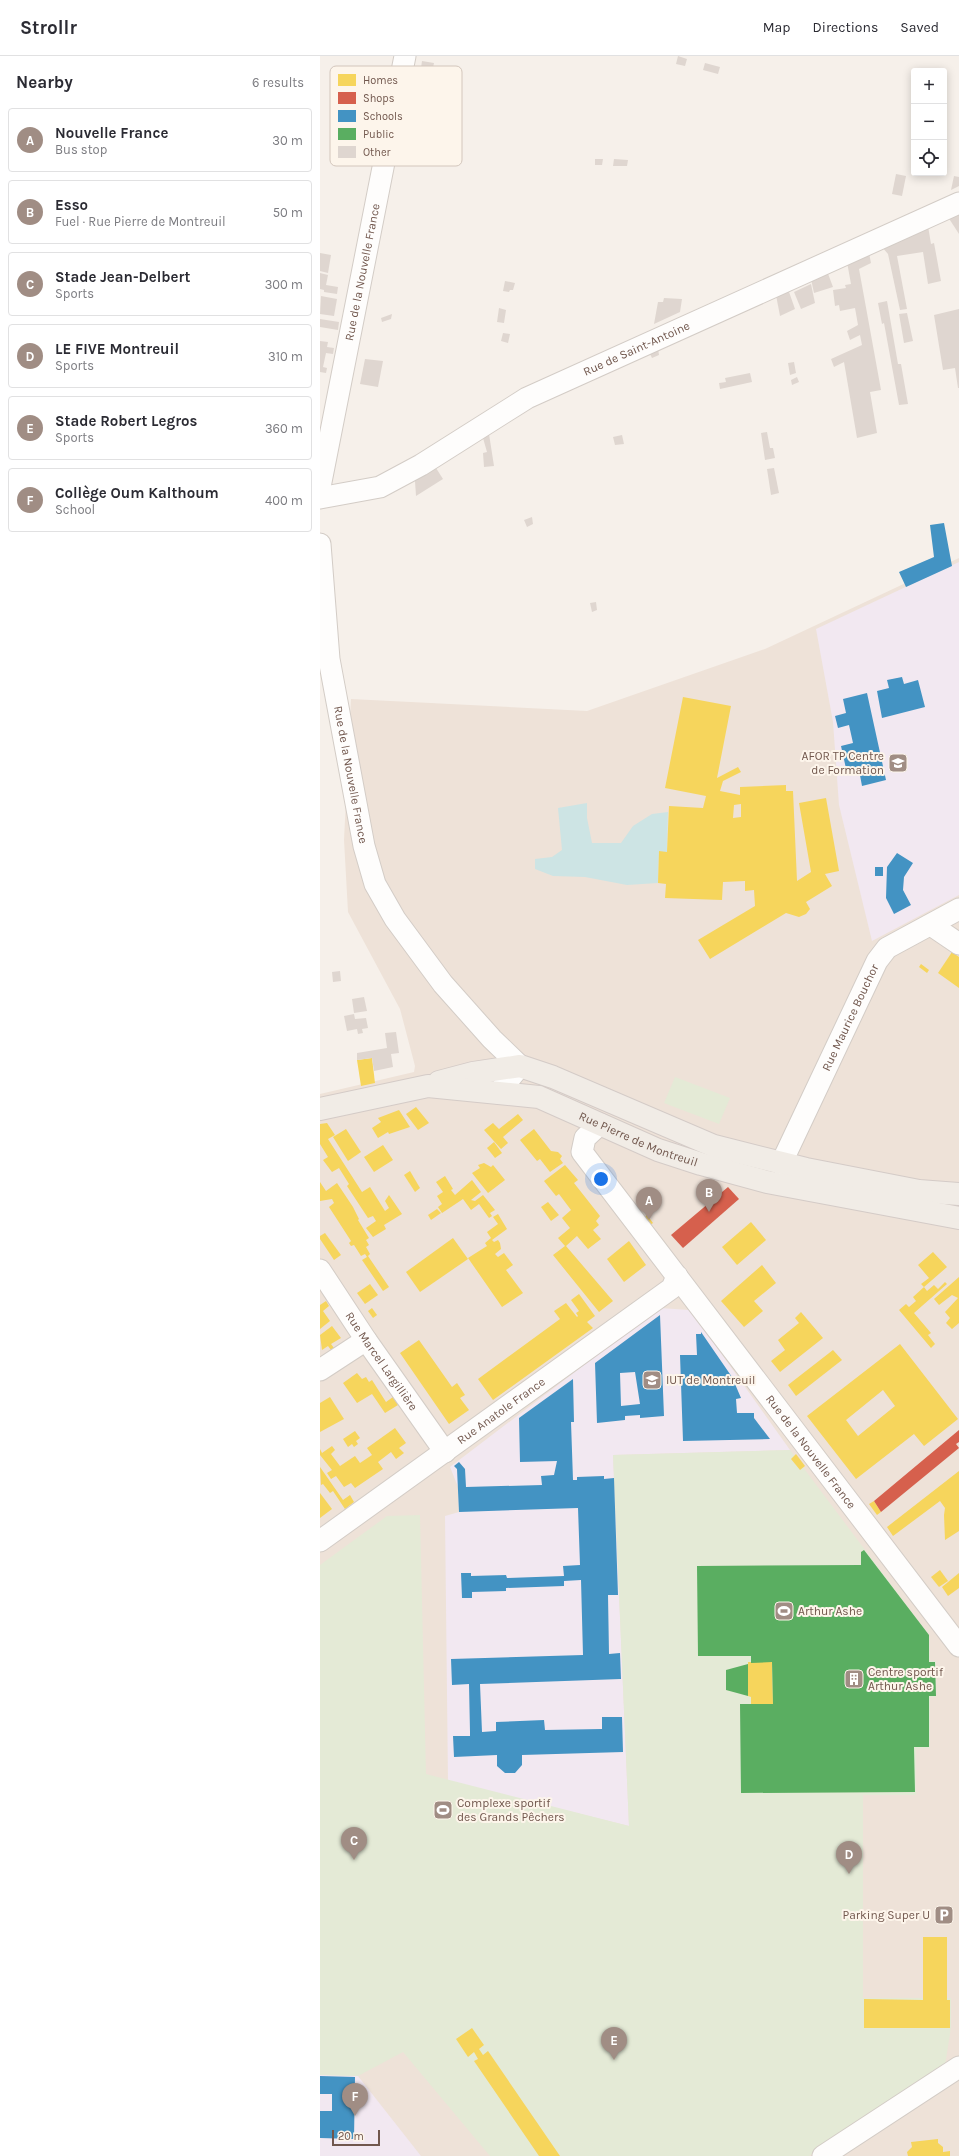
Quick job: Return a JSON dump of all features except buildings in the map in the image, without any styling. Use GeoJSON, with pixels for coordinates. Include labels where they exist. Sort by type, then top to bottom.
{"type":"FeatureCollection","features":[{"type":"Feature","properties":{"kind":"main road","name":"Rue Pierre de Montreuil"},"geometry":{"type":"LineString","coordinates":[[520,1066],[554,1077],[714,1146],[781,1164],[919,1192],[959,1194]]}},
{"type":"Feature","properties":{"kind":"main road"},"geometry":{"type":"LineString","coordinates":[[428,1086],[473,1073],[520,1066]]}},
{"type":"Feature","properties":{"kind":"main road","name":"Rue Pierre de Montreuil"},"geometry":{"type":"LineString","coordinates":[[320,1109],[428,1086],[539,1097],[658,1150],[701,1164],[767,1182],[959,1218]]}},
{"type":"Feature","properties":{"kind":"street","name":"Rue de la Nouvelle France"},"geometry":{"type":"LineString","coordinates":[[403,66],[405,56]]}},
{"type":"Feature","properties":{"kind":"street","name":"Rue de la Nouvelle France"},"geometry":{"type":"LineString","coordinates":[[320,487],[383,166]]}},
{"type":"Feature","properties":{"kind":"street","name":"Rue de Saint-Antoine"},"geometry":{"type":"LineString","coordinates":[[320,498],[380,487],[420,465],[527,398],[959,203]]}},
{"type":"Feature","properties":{"kind":"street","name":"Rue de la Nouvelle France"},"geometry":{"type":"LineString","coordinates":[[320,544],[329,659],[364,846],[375,884],[395,919],[442,984],[492,1040],[520,1066]]}},
{"type":"Feature","properties":{"kind":"street","name":"Rue Maurice Bouchor"},"geometry":{"type":"LineString","coordinates":[[781,1164],[877,961],[888,948],[959,909]]}},
{"type":"Feature","properties":{"kind":"street"},"geometry":{"type":"LineString","coordinates":[[931,925],[959,944]]}},
{"type":"Feature","properties":{"kind":"street"},"geometry":{"type":"LineString","coordinates":[[498,1093],[520,1066]]}},
{"type":"Feature","properties":{"kind":"street","name":"Rue de la Nouvelle France"},"geometry":{"type":"LineString","coordinates":[[600,1124],[585,1138],[582,1152],[959,1646]]}},
{"type":"Feature","properties":{"kind":"street","name":"Rue Marcel Largillière"},"geometry":{"type":"LineString","coordinates":[[320,1270],[366,1340],[445,1452]]}},
{"type":"Feature","properties":{"kind":"street","name":"Rue Anatole France"},"geometry":{"type":"LineString","coordinates":[[320,1541],[672,1288],[677,1276]]}},
{"type":"Feature","properties":{"kind":"street"},"geometry":{"type":"LineString","coordinates":[[320,1370],[366,1340]]}},
{"type":"Feature","properties":{"kind":"street"},"geometry":{"type":"LineString","coordinates":[[826,2155],[959,2067]]}},
{"type":"Feature","properties":{"kind":"shaded area"},"geometry":{"type":"Polygon","coordinates":[[[959,558],[959,2156],[320,2156],[320,1094],[414,1072],[415,1066],[400,1009],[348,912],[344,840],[351,699],[587,711],[765,649],[959,558]]]}},
{"type":"Feature","properties":{"kind":"shaded area","name":"AFOR TP Centre de Formation"},"geometry":{"type":"Polygon","coordinates":[[[959,562],[959,895],[872,941],[839,805],[833,722],[816,629],[959,562]]]}},
{"type":"Feature","properties":{"kind":"shaded area"},"geometry":{"type":"Polygon","coordinates":[[[659,1308],[690,1310],[790,1450],[613,1455],[629,1826],[448,1781],[445,1516],[459,1512],[458,1487],[450,1467],[659,1308]]]}},
{"type":"Feature","properties":{"kind":"shaded area"},"geometry":{"type":"Polygon","coordinates":[[[320,2075],[358,2076],[421,2156],[320,2156],[320,2075]]]}},
{"type":"Feature","properties":{"kind":"green space"},"geometry":{"type":"Polygon","coordinates":[[[675,1077],[730,1098],[719,1124],[664,1103],[675,1077]]]}},
{"type":"Feature","properties":{"kind":"green space","name":"Complexe sportif des Grands Pêchers"},"geometry":{"type":"Polygon","coordinates":[[[790,1450],[929,1635],[930,1661],[936,1661],[936,1697],[930,1697],[930,1748],[916,1749],[916,1795],[863,1795],[863,1998],[951,1998],[951,2027],[945,2066],[809,2156],[490,2156],[403,2052],[358,2076],[320,2075],[320,1565],[387,1516],[420,1515],[426,1774],[629,1826],[613,1455],[790,1450]]]}},
{"type":"Feature","properties":{"kind":"water"},"geometry":{"type":"Polygon","coordinates":[[[587,803],[587,818],[592,843],[621,843],[633,826],[652,814],[668,812],[667,852],[659,852],[658,883],[627,885],[585,877],[553,876],[535,869],[535,859],[552,857],[562,850],[558,808],[587,803]]]}},
{"type":"Feature","properties":{"kind":"place","name":"AFOR TP Centre de Formation"},"geometry":{"type":"Point","coordinates":[898,763]}},
{"type":"Feature","properties":{"kind":"place","name":"Esso"},"geometry":{"type":"Point","coordinates":[709,1212]}},
{"type":"Feature","properties":{"kind":"place","name":"Nouvelle France"},"geometry":{"type":"Point","coordinates":[649,1220]}},
{"type":"Feature","properties":{"kind":"place","name":"IUT de Montreuil"},"geometry":{"type":"Point","coordinates":[652,1380]}},
{"type":"Feature","properties":{"kind":"place","name":"Arthur Ashe"},"geometry":{"type":"Point","coordinates":[784,1611]}},
{"type":"Feature","properties":{"kind":"place","name":"Centre sportif Arthur Ashe"},"geometry":{"type":"Point","coordinates":[854,1679]}},
{"type":"Feature","properties":{"kind":"place","name":"Complexe sportif des Grands Pêchers"},"geometry":{"type":"Point","coordinates":[443,1810]}},
{"type":"Feature","properties":{"kind":"place","name":"Stade Jean-Delbert"},"geometry":{"type":"Point","coordinates":[354,1860]}},
{"type":"Feature","properties":{"kind":"place","name":"LE FIVE Montreuil"},"geometry":{"type":"Point","coordinates":[849,1874]}},
{"type":"Feature","properties":{"kind":"place","name":"Parking Super U"},"geometry":{"type":"Point","coordinates":[944,1915]}},
{"type":"Feature","properties":{"kind":"place","name":"Stade Robert Legros"},"geometry":{"type":"Point","coordinates":[614,2060]}},
{"type":"Feature","properties":{"kind":"place","name":"Collège Oum Kalthoum"},"geometry":{"type":"Point","coordinates":[355,2116]}}]}
